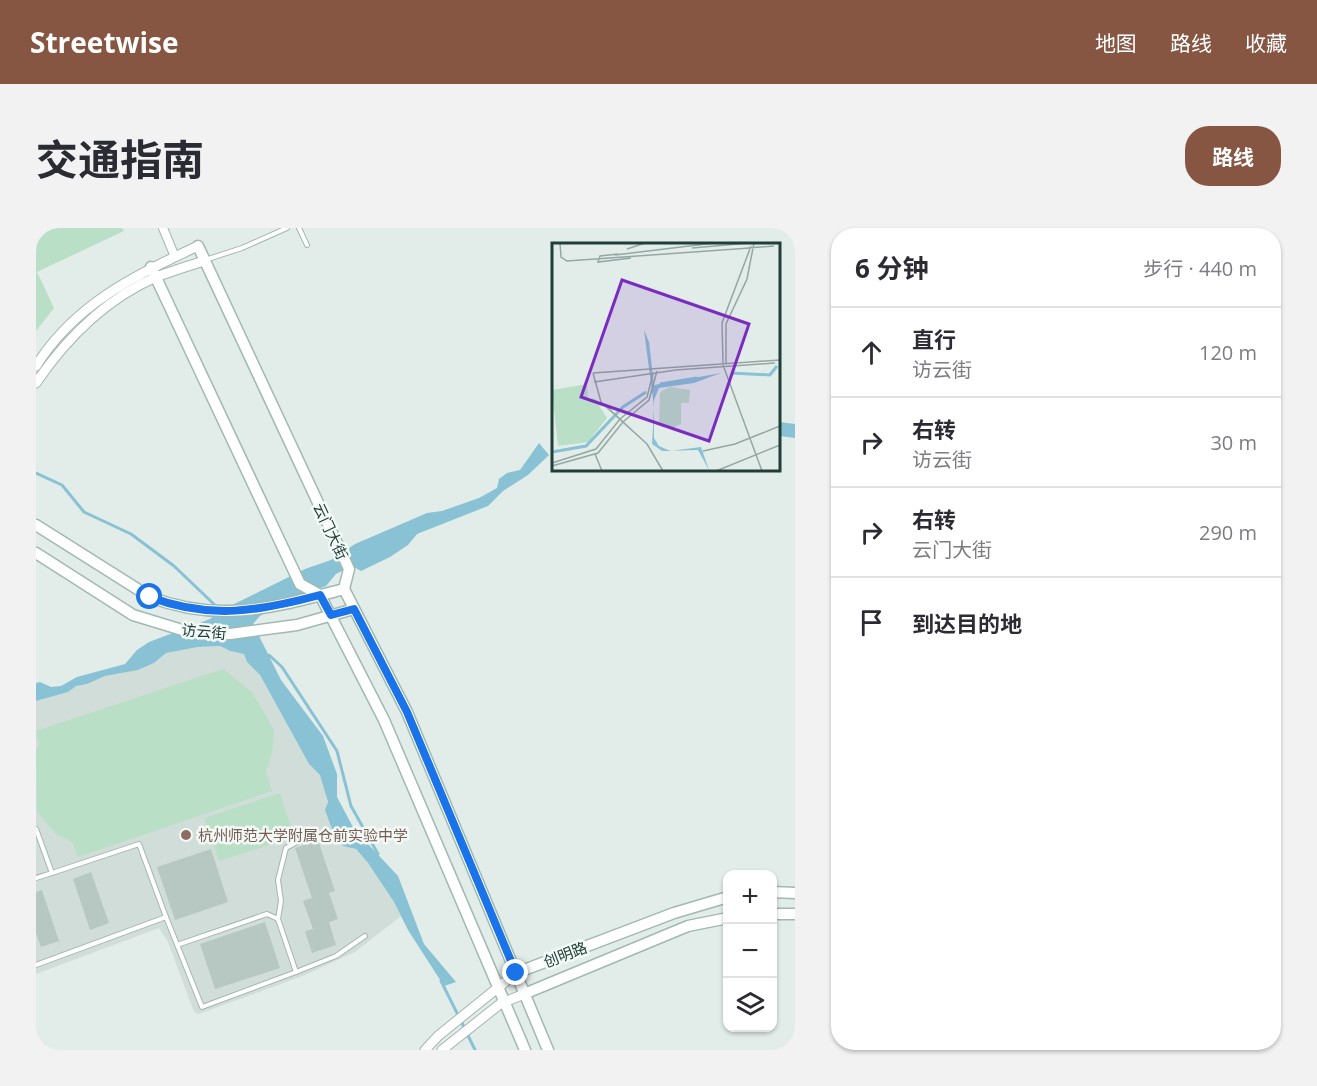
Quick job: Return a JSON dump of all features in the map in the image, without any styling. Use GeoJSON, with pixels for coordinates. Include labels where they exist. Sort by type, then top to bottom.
{"type":"FeatureCollection","features":[{"type":"Feature","properties":{"kind":"main road","name":"云门大街"},"geometry":{"type":"LineString","coordinates":[[198,246],[349,569],[344,589],[407,712],[548,1050]]}},
{"type":"Feature","properties":{"kind":"main road"},"geometry":{"type":"LineString","coordinates":[[154,272],[300,584],[320,595],[384,720],[525,1050]]}},
{"type":"Feature","properties":{"kind":"main road","name":"访云街"},"geometry":{"type":"LineString","coordinates":[[36,525],[150,597],[171,605],[206,611],[256,610],[282,606],[344,589]]}},
{"type":"Feature","properties":{"kind":"main road","name":"访云街"},"geometry":{"type":"LineString","coordinates":[[36,553],[133,615],[192,633],[230,634],[292,625],[354,609]]}},
{"type":"Feature","properties":{"kind":"main road"},"geometry":{"type":"LineString","coordinates":[[777,892],[795,893]]}},
{"type":"Feature","properties":{"kind":"main road","name":"创明路"},"geometry":{"type":"LineString","coordinates":[[516,973],[674,913],[723,898]]}},
{"type":"Feature","properties":{"kind":"main road"},"geometry":{"type":"LineString","coordinates":[[777,914],[795,914]]}},
{"type":"Feature","properties":{"kind":"main road","name":"创明路"},"geometry":{"type":"LineString","coordinates":[[524,994],[688,926],[723,919]]}},
{"type":"Feature","properties":{"kind":"street"},"geometry":{"type":"LineString","coordinates":[[163,228],[175,257]]}},
{"type":"Feature","properties":{"kind":"street"},"geometry":{"type":"LineString","coordinates":[[36,383],[55,355],[90,321],[175,257],[198,246]]}},
{"type":"Feature","properties":{"kind":"street"},"geometry":{"type":"LineString","coordinates":[[36,366],[53,341],[88,307],[107,293],[154,272],[204,261]]}},
{"type":"Feature","properties":{"kind":"street","name":"创明路"},"geometry":{"type":"LineString","coordinates":[[425,1050],[442,1032],[516,973]]}},
{"type":"Feature","properties":{"kind":"street","name":"创明路"},"geometry":{"type":"LineString","coordinates":[[445,1048],[505,1002],[524,994]]}},
{"type":"Feature","properties":{"kind":"lane"},"geometry":{"type":"LineString","coordinates":[[204,261],[242,248],[287,228]]}},
{"type":"Feature","properties":{"kind":"lane"},"geometry":{"type":"LineString","coordinates":[[299,228],[307,245]]}},
{"type":"Feature","properties":{"kind":"lane"},"geometry":{"type":"LineString","coordinates":[[36,829],[52,873]]}},
{"type":"Feature","properties":{"kind":"lane"},"geometry":{"type":"LineString","coordinates":[[296,972],[278,919],[281,901],[278,880],[286,848],[306,837]]}},
{"type":"Feature","properties":{"kind":"lane"},"geometry":{"type":"LineString","coordinates":[[36,878],[139,844],[202,1007],[336,956],[365,936]]}},
{"type":"Feature","properties":{"kind":"lane"},"geometry":{"type":"LineString","coordinates":[[177,945],[259,916],[267,914],[278,919]]}},
{"type":"Feature","properties":{"kind":"lane"},"geometry":{"type":"LineString","coordinates":[[36,965],[166,917]]}},
{"type":"Feature","properties":{"kind":"shaded area","name":"杭州师范大学附属仓前实验中学"},"geometry":{"type":"Polygon","coordinates":[[[220,646],[244,654],[247,662],[260,675],[309,764],[320,775],[325,788],[332,829],[343,846],[356,849],[367,862],[401,916],[355,952],[305,975],[199,1014],[194,1012],[168,942],[159,928],[36,974],[36,701],[68,692],[76,686],[105,676],[138,670],[154,663],[166,653],[198,647],[220,646]]]}},
{"type":"Feature","properties":{"kind":"green space"},"geometry":{"type":"Polygon","coordinates":[[[36,228],[122,228],[124,231],[37,272],[54,308],[36,331],[36,228]]]}},
{"type":"Feature","properties":{"kind":"green space"},"geometry":{"type":"Polygon","coordinates":[[[223,669],[252,692],[274,730],[272,754],[266,771],[272,791],[78,857],[72,842],[55,833],[37,812],[36,750],[39,744],[36,731],[223,669]]]}},
{"type":"Feature","properties":{"kind":"green space"},"geometry":{"type":"Polygon","coordinates":[[[280,793],[294,837],[219,861],[204,818],[280,793]]]}},
{"type":"Feature","properties":{"kind":"water"},"geometry":{"type":"Polygon","coordinates":[[[780,422],[795,424],[795,438],[780,436],[780,422]]]}},
{"type":"Feature","properties":{"kind":"water"},"geometry":{"type":"Polygon","coordinates":[[[539,443],[549,455],[528,475],[503,491],[488,506],[417,534],[408,545],[390,557],[361,571],[352,566],[336,574],[326,586],[287,600],[260,616],[253,624],[281,680],[323,736],[337,774],[337,797],[354,829],[398,876],[424,944],[456,982],[444,986],[368,863],[356,849],[343,846],[332,829],[325,810],[328,802],[320,775],[309,764],[260,675],[247,662],[244,654],[220,646],[198,647],[166,653],[154,663],[138,670],[105,676],[76,686],[68,692],[36,701],[36,683],[40,682],[51,687],[61,686],[77,677],[125,664],[137,650],[149,642],[210,619],[222,610],[305,569],[331,560],[355,544],[427,513],[442,511],[479,498],[497,488],[499,479],[507,473],[520,470],[539,443]]]}},
{"type":"Feature","properties":{"kind":"building"},"geometry":{"type":"Polygon","coordinates":[[[318,840],[335,891],[329,893],[338,919],[329,922],[336,945],[312,953],[305,931],[313,929],[303,901],[312,898],[295,848],[318,840]]]}},
{"type":"Feature","properties":{"kind":"building"},"geometry":{"type":"Polygon","coordinates":[[[211,849],[228,902],[175,920],[157,867],[211,849]]]}},
{"type":"Feature","properties":{"kind":"building"},"geometry":{"type":"Polygon","coordinates":[[[91,872],[109,923],[90,930],[73,879],[91,872]]]}},
{"type":"Feature","properties":{"kind":"building"},"geometry":{"type":"Polygon","coordinates":[[[42,890],[59,941],[41,947],[36,933],[36,892],[42,890]]]}},
{"type":"Feature","properties":{"kind":"building"},"geometry":{"type":"Polygon","coordinates":[[[265,922],[280,968],[215,989],[200,944],[265,922]]]}},
{"type":"Feature","properties":{"kind":"waterway"},"geometry":{"type":"LineString","coordinates":[[36,473],[62,485],[84,512],[131,534],[174,566],[218,608]]}},
{"type":"Feature","properties":{"kind":"waterway"},"geometry":{"type":"LineString","coordinates":[[269,655],[282,667],[337,751],[351,806],[378,854]]}},
{"type":"Feature","properties":{"kind":"waterway"},"geometry":{"type":"LineString","coordinates":[[441,981],[458,1015]]}},
{"type":"Feature","properties":{"kind":"waterway"},"geometry":{"type":"LineString","coordinates":[[461,1021],[475,1050]]}},
{"type":"Feature","properties":{"kind":"place","name":"杭州师范大学附属仓前实验中学"},"geometry":{"type":"Point","coordinates":[186,835]}},
{"type":"Feature","properties":{"kind":"route"},"geometry":{"type":"LineString","coordinates":[[150,597],[171,605],[206,611],[256,610],[282,606],[320,595],[331,615],[354,609],[407,712],[516,973]]}}]}
